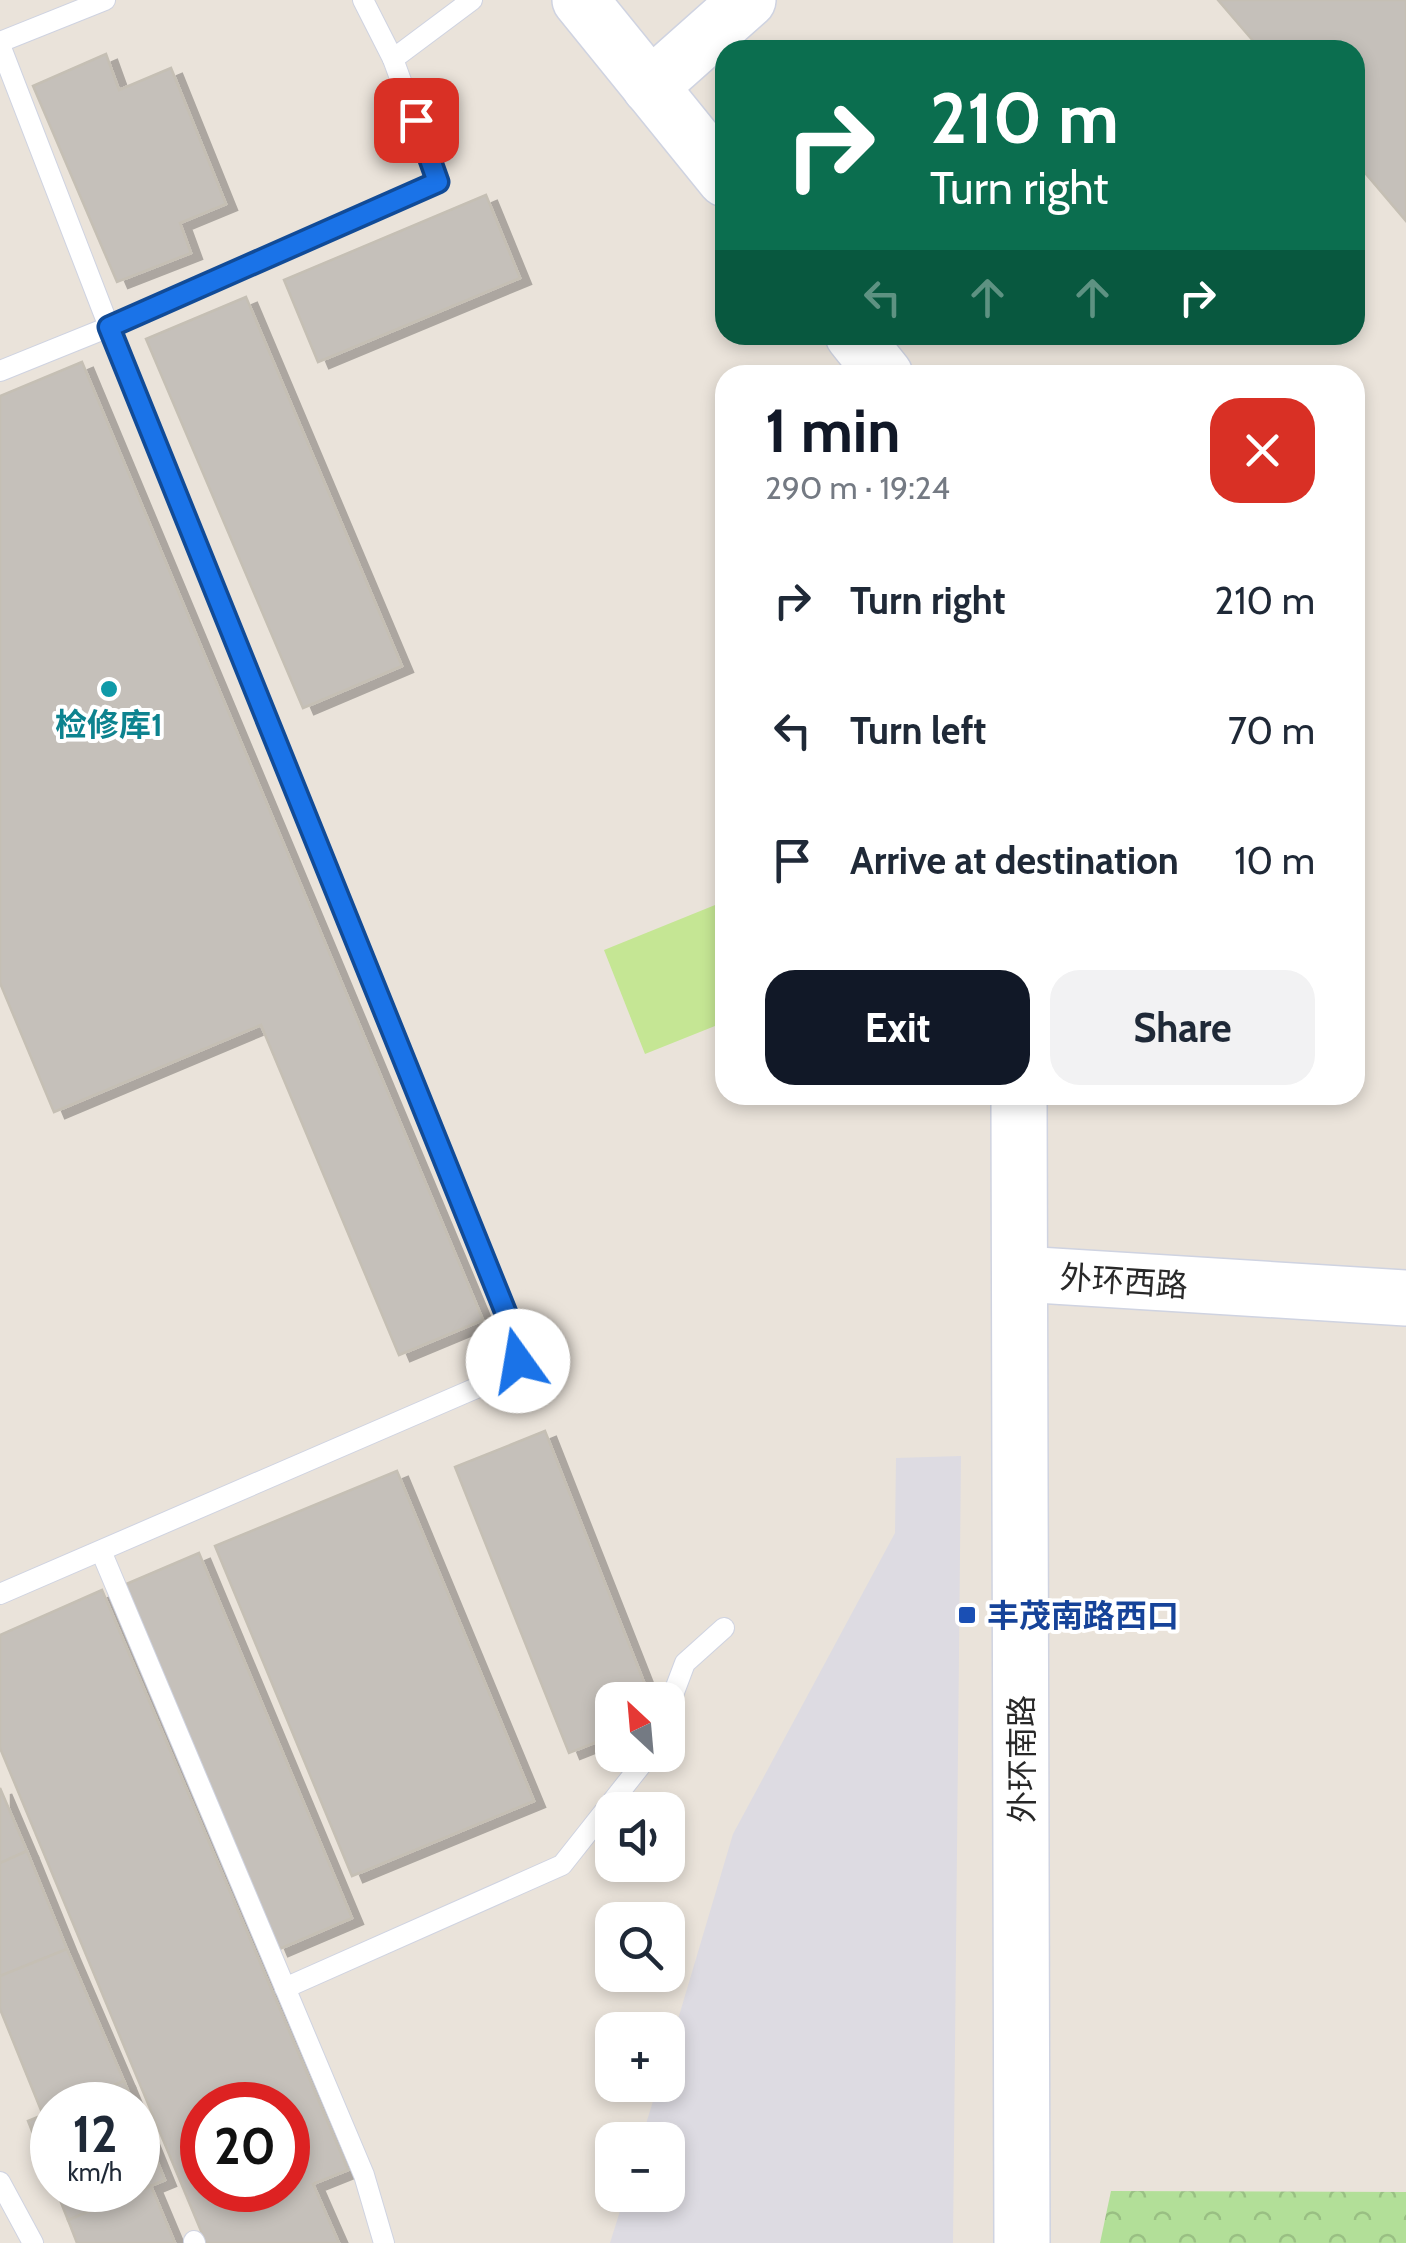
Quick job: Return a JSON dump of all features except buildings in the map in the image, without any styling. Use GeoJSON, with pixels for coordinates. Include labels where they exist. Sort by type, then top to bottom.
{"type":"FeatureCollection","features":[{"type":"Feature","properties":{"kind":"street"},"geometry":{"type":"LineString","coordinates":[[580,0],[715,166]]}},
{"type":"Feature","properties":{"kind":"street"},"geometry":{"type":"LineString","coordinates":[[650,87],[748,0]]}},
{"type":"Feature","properties":{"kind":"street"},"geometry":{"type":"LineString","coordinates":[[860,345],[877,365]]}},
{"type":"Feature","properties":{"kind":"street","name":"外环西路"},"geometry":{"type":"LineString","coordinates":[[1019,1105],[1021,1274],[1406,1298]]}},
{"type":"Feature","properties":{"kind":"street","name":"外环南路"},"geometry":{"type":"LineString","coordinates":[[1021,1274],[1022,2243]]}},
{"type":"Feature","properties":{"kind":"lane"},"geometry":{"type":"LineString","coordinates":[[0,1594],[504,1376],[518,1361],[512,1328],[109,327],[0,43],[105,0]]}},
{"type":"Feature","properties":{"kind":"lane"},"geometry":{"type":"LineString","coordinates":[[0,372],[438,182],[394,59],[363,0]]}},
{"type":"Feature","properties":{"kind":"lane"},"geometry":{"type":"LineString","coordinates":[[394,59],[472,0]]}},
{"type":"Feature","properties":{"kind":"lane"},"geometry":{"type":"LineString","coordinates":[[101,1551],[364,2175],[384,2243]]}},
{"type":"Feature","properties":{"kind":"lane"},"geometry":{"type":"LineString","coordinates":[[678,1682],[685,1663],[724,1628]]}},
{"type":"Feature","properties":{"kind":"lane"},"geometry":{"type":"LineString","coordinates":[[285,1988],[562,1865],[636,1772]]}},
{"type":"Feature","properties":{"kind":"lane"},"geometry":{"type":"LineString","coordinates":[[0,2182],[33,2243]]}},
{"type":"Feature","properties":{"kind":"shaded area"},"geometry":{"type":"Polygon","coordinates":[[[961,1456],[953,2243],[610,2243],[620,2212],[685,2212],[685,2122],[647,2122],[653,2102],[685,2102],[685,2012],[680,2012],[733,1834],[895,1533],[896,1458],[961,1456]]]}},
{"type":"Feature","properties":{"kind":"green space"},"geometry":{"type":"Polygon","coordinates":[[[715,905],[715,1026],[645,1054],[604,950],[715,905]]]}},
{"type":"Feature","properties":{"kind":"green space"},"geometry":{"type":"Polygon","coordinates":[[[1111,2191],[1406,2192],[1406,2243],[1100,2243],[1111,2191]]]}},
{"type":"Feature","properties":{"kind":"place","name":"检修库1"},"geometry":{"type":"Point","coordinates":[109,689]}},
{"type":"Feature","properties":{"kind":"place","name":"丰茂南路西口"},"geometry":{"type":"Point","coordinates":[967,1615]}},
{"type":"Feature","properties":{"kind":"route"},"geometry":{"type":"LineString","coordinates":[[416,120],[438,182],[109,327],[512,1328],[518,1361]]}}]}
